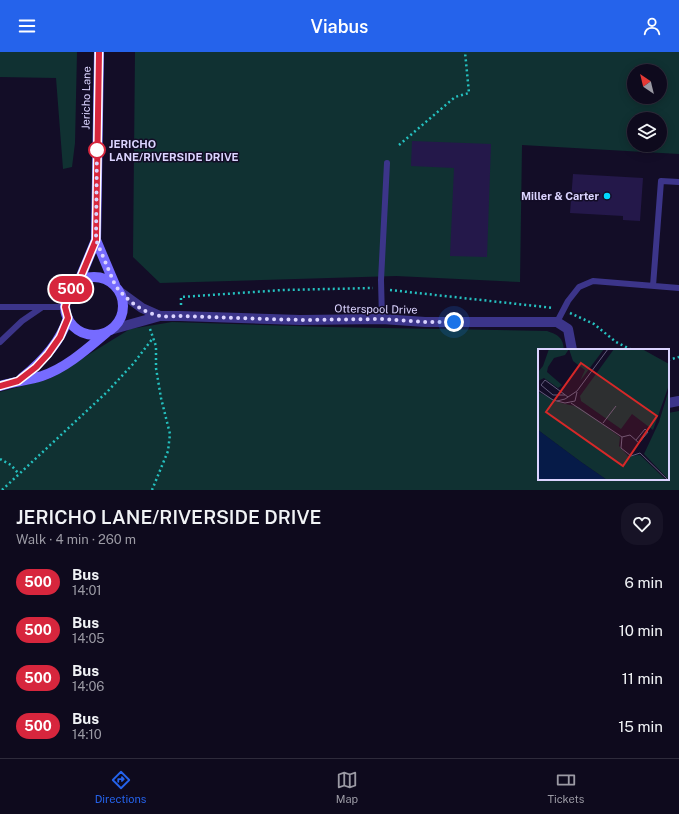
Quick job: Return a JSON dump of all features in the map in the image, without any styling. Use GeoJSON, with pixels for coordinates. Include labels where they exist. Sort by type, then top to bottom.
{"type":"FeatureCollection","features":[{"type":"Feature","properties":{"kind":"street","name":"Jericho Lane"},"geometry":{"type":"LineString","coordinates":[[79,281],[96,240],[99,52]]}},
{"type":"Feature","properties":{"kind":"street","name":"Jericho Lane"},"geometry":{"type":"LineString","coordinates":[[96,240],[117,289]]}},
{"type":"Feature","properties":{"kind":"street"},"geometry":{"type":"LineString","coordinates":[[0,386],[42,376],[57,370],[90,347],[117,324],[121,317],[123,300],[117,289],[107,280],[98,277],[88,277],[79,281],[69,292],[65,307],[72,325],[80,331],[88,334],[97,335],[108,331]]}},
{"type":"Feature","properties":{"kind":"street","name":"Otterspool Drive"},"geometry":{"type":"LineString","coordinates":[[117,289],[142,308],[160,316]]}},
{"type":"Feature","properties":{"kind":"street","name":"Otterspool Drive"},"geometry":{"type":"LineString","coordinates":[[108,331],[160,316],[300,320],[382,319],[425,322],[557,322]]}},
{"type":"Feature","properties":{"kind":"street"},"geometry":{"type":"LineString","coordinates":[[18,381],[36,367],[48,354],[60,337],[68,318]]}},
{"type":"Feature","properties":{"kind":"street"},"geometry":{"type":"LineString","coordinates":[[557,322],[568,329],[572,349]]}},
{"type":"Feature","properties":{"kind":"street"},"geometry":{"type":"LineString","coordinates":[[669,403],[679,401]]}},
{"type":"Feature","properties":{"kind":"lane"},"geometry":{"type":"LineString","coordinates":[[382,319],[387,163]]}},
{"type":"Feature","properties":{"kind":"lane"},"geometry":{"type":"LineString","coordinates":[[653,286],[661,181],[679,182]]}},
{"type":"Feature","properties":{"kind":"lane"},"geometry":{"type":"LineString","coordinates":[[557,322],[568,301],[579,287],[593,281],[679,288]]}},
{"type":"Feature","properties":{"kind":"lane"},"geometry":{"type":"LineString","coordinates":[[0,307],[65,307]]}},
{"type":"Feature","properties":{"kind":"lane"},"geometry":{"type":"LineString","coordinates":[[0,342],[22,321],[42,307]]}},
{"type":"Feature","properties":{"kind":"path"},"geometry":{"type":"LineString","coordinates":[[399,144],[455,97],[469,93],[465,52]]}},
{"type":"Feature","properties":{"kind":"path"},"geometry":{"type":"LineString","coordinates":[[180,316],[181,296],[283,290],[382,288],[564,310],[594,324],[616,342],[630,349]]}},
{"type":"Feature","properties":{"kind":"path"},"geometry":{"type":"LineString","coordinates":[[147,320],[156,346],[156,368],[160,398],[170,434],[168,451],[152,490]]}},
{"type":"Feature","properties":{"kind":"path"},"geometry":{"type":"LineString","coordinates":[[2,490],[107,392],[133,364],[153,338]]}},
{"type":"Feature","properties":{"kind":"path"},"geometry":{"type":"LineString","coordinates":[[669,360],[679,357]]}},
{"type":"Feature","properties":{"kind":"path"},"geometry":{"type":"LineString","coordinates":[[0,458],[11,465],[19,474]]}},
{"type":"Feature","properties":{"kind":"green space"},"geometry":{"type":"Polygon","coordinates":[[[0,52],[77,52],[75,143],[72,167],[63,169],[56,78],[0,77],[0,52]]]}},
{"type":"Feature","properties":{"kind":"green space"},"geometry":{"type":"Polygon","coordinates":[[[135,52],[679,52],[679,154],[644,152],[667,152],[667,112],[627,112],[627,151],[522,145],[520,282],[396,276],[160,283],[133,257],[135,52]]]}},
{"type":"Feature","properties":{"kind":"green space"},"geometry":{"type":"Polygon","coordinates":[[[172,322],[328,327],[547,331],[561,339],[564,349],[538,349],[538,480],[669,480],[669,413],[679,411],[679,490],[0,490],[0,392],[49,379],[130,329],[172,322]]]}},
{"type":"Feature","properties":{"kind":"building"},"geometry":{"type":"Polygon","coordinates":[[[412,141],[491,144],[487,257],[450,256],[454,168],[411,166],[412,141]]]}},
{"type":"Feature","properties":{"kind":"building","name":"Miller & Carter"},"geometry":{"type":"Polygon","coordinates":[[[573,174],[643,178],[640,221],[623,220],[623,216],[570,213],[573,174]]]}},
{"type":"Feature","properties":{"kind":"bus line","name":"500"},"geometry":{"type":"LineString","coordinates":[[0,386],[18,381],[36,367],[48,354],[60,337],[68,318],[65,307],[66,300],[73,286],[79,281],[96,240],[99,52]]}},
{"type":"Feature","properties":{"kind":"place","name":"JERICHO LANE/RIVERSIDE DRIVE"},"geometry":{"type":"Point","coordinates":[97,150]}},
{"type":"Feature","properties":{"kind":"place","name":"Miller & Carter"},"geometry":{"type":"Point","coordinates":[607,196]}},
{"type":"Feature","properties":{"kind":"route"},"geometry":{"type":"LineString","coordinates":[[97,150],[97,146],[96,240],[115,285],[120,292],[135,304],[149,312],[160,316],[300,320],[382,319],[425,322],[454,322]]}}]}
